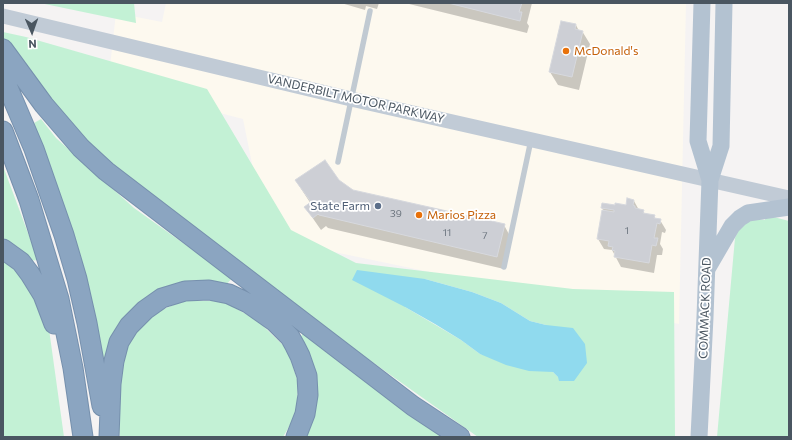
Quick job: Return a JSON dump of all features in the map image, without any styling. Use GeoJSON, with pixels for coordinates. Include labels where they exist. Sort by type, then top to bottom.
{"type":"FeatureCollection","features":[{"type":"Feature","properties":{"kind":"highway"},"geometry":{"type":"LineString","coordinates":[[3,49],[44,105],[68,134],[111,175],[413,406],[460,437]]}},
{"type":"Feature","properties":{"kind":"highway"},"geometry":{"type":"LineString","coordinates":[[3,76],[50,191],[77,279],[96,368],[106,437]]}},
{"type":"Feature","properties":{"kind":"highway"},"geometry":{"type":"LineString","coordinates":[[3,131],[29,200],[50,265],[66,333],[80,411],[83,437]]}},
{"type":"Feature","properties":{"kind":"highway"},"geometry":{"type":"LineString","coordinates":[[3,249],[21,262],[43,295],[52,315],[80,411]]}},
{"type":"Feature","properties":{"kind":"highway"},"geometry":{"type":"LineString","coordinates":[[109,437],[112,372],[116,352],[124,334],[137,317],[153,303],[173,294],[196,290],[219,291],[239,298],[258,309],[275,322],[290,337],[304,366],[308,387],[305,414],[296,437]]}},
{"type":"Feature","properties":{"kind":"main road","name":"COMMACK ROAD"},"geometry":{"type":"LineString","coordinates":[[702,3],[698,141],[710,180]]}},
{"type":"Feature","properties":{"kind":"main road","name":"COMMACK ROAD"},"geometry":{"type":"LineString","coordinates":[[699,437],[710,180],[721,146],[724,3]]}},
{"type":"Feature","properties":{"kind":"main road","name":"VANDERBILT MOTOR PARKWAY"},"geometry":{"type":"LineString","coordinates":[[3,16],[351,99],[789,198]]}},
{"type":"Feature","properties":{"kind":"main road"},"geometry":{"type":"LineString","coordinates":[[706,271],[732,226],[740,218],[748,213],[789,207]]}},
{"type":"Feature","properties":{"kind":"lane"},"geometry":{"type":"LineString","coordinates":[[338,162],[351,99],[357,79],[370,11]]}},
{"type":"Feature","properties":{"kind":"lane"},"geometry":{"type":"LineString","coordinates":[[504,267],[531,140]]}},
{"type":"Feature","properties":{"kind":"shaded area"},"geometry":{"type":"Polygon","coordinates":[[[166,3],[686,3],[679,324],[267,238],[243,119],[108,84],[116,13],[162,22],[166,3]]]}},
{"type":"Feature","properties":{"kind":"green space"},"geometry":{"type":"Polygon","coordinates":[[[40,3],[134,3],[136,23],[40,3]]]}},
{"type":"Feature","properties":{"kind":"green space"},"geometry":{"type":"Polygon","coordinates":[[[3,32],[26,37],[207,89],[291,230],[356,263],[573,289],[674,292],[675,437],[478,437],[258,281],[86,146],[17,61],[3,38],[3,32]],[[425,279],[405,307],[461,340],[480,354],[553,372],[558,377],[546,325],[530,321],[501,303],[472,292],[425,279]]]}},
{"type":"Feature","properties":{"kind":"green space"},"geometry":{"type":"Polygon","coordinates":[[[41,119],[56,138],[134,208],[232,278],[226,285],[194,280],[163,288],[129,313],[104,358],[101,355],[57,188],[34,123],[41,119]]]}},
{"type":"Feature","properties":{"kind":"green space"},"geometry":{"type":"Polygon","coordinates":[[[3,166],[38,260],[28,261],[18,247],[3,239],[3,166]]]}},
{"type":"Feature","properties":{"kind":"green space"},"geometry":{"type":"Polygon","coordinates":[[[766,215],[789,221],[789,437],[717,437],[735,238],[742,223],[752,218],[765,220],[766,215]]]}},
{"type":"Feature","properties":{"kind":"green space"},"geometry":{"type":"Polygon","coordinates":[[[3,261],[26,279],[48,322],[64,437],[3,437],[3,261]]]}},
{"type":"Feature","properties":{"kind":"green space"},"geometry":{"type":"Polygon","coordinates":[[[183,301],[223,301],[258,321],[287,349],[298,382],[297,413],[283,437],[120,437],[115,401],[122,355],[129,336],[152,314],[183,301]]]}},
{"type":"Feature","properties":{"kind":"green space"},"geometry":{"type":"Polygon","coordinates":[[[303,333],[405,412],[443,437],[301,437],[300,338],[303,333]]]}},
{"type":"Feature","properties":{"kind":"water"},"geometry":{"type":"Polygon","coordinates":[[[357,270],[425,279],[472,292],[501,303],[530,321],[546,325],[573,328],[585,344],[587,363],[574,381],[559,381],[558,377],[553,372],[529,371],[506,365],[480,354],[435,324],[352,280],[357,270]]]}},
{"type":"Feature","properties":{"kind":"building"},"geometry":{"type":"Polygon","coordinates":[[[448,3],[522,3],[519,12],[522,12],[520,21],[448,3]]]}},
{"type":"Feature","properties":{"kind":"building","name":"McDonald's"},"geometry":{"type":"Polygon","coordinates":[[[561,21],[576,24],[575,29],[583,31],[572,77],[549,72],[561,21]]]}},
{"type":"Feature","properties":{"kind":"building"},"geometry":{"type":"Polygon","coordinates":[[[325,160],[339,180],[353,190],[505,224],[497,257],[318,214],[313,218],[304,207],[311,202],[295,180],[325,160]]]}},
{"type":"Feature","properties":{"kind":"building"},"geometry":{"type":"Polygon","coordinates":[[[627,198],[634,200],[633,205],[635,208],[644,210],[643,213],[655,215],[654,218],[661,219],[660,224],[657,223],[654,238],[658,238],[656,246],[652,245],[649,263],[614,257],[615,251],[612,250],[613,247],[608,246],[609,241],[597,239],[602,210],[614,212],[614,210],[601,208],[602,203],[626,205],[627,198]]]}},
{"type":"Feature","properties":{"kind":"place","name":"McDonald's"},"geometry":{"type":"Point","coordinates":[566,51]}},
{"type":"Feature","properties":{"kind":"place","name":"State Farm"},"geometry":{"type":"Point","coordinates":[378,206]}},
{"type":"Feature","properties":{"kind":"place","name":"Marios Pizza"},"geometry":{"type":"Point","coordinates":[419,215]}}]}
